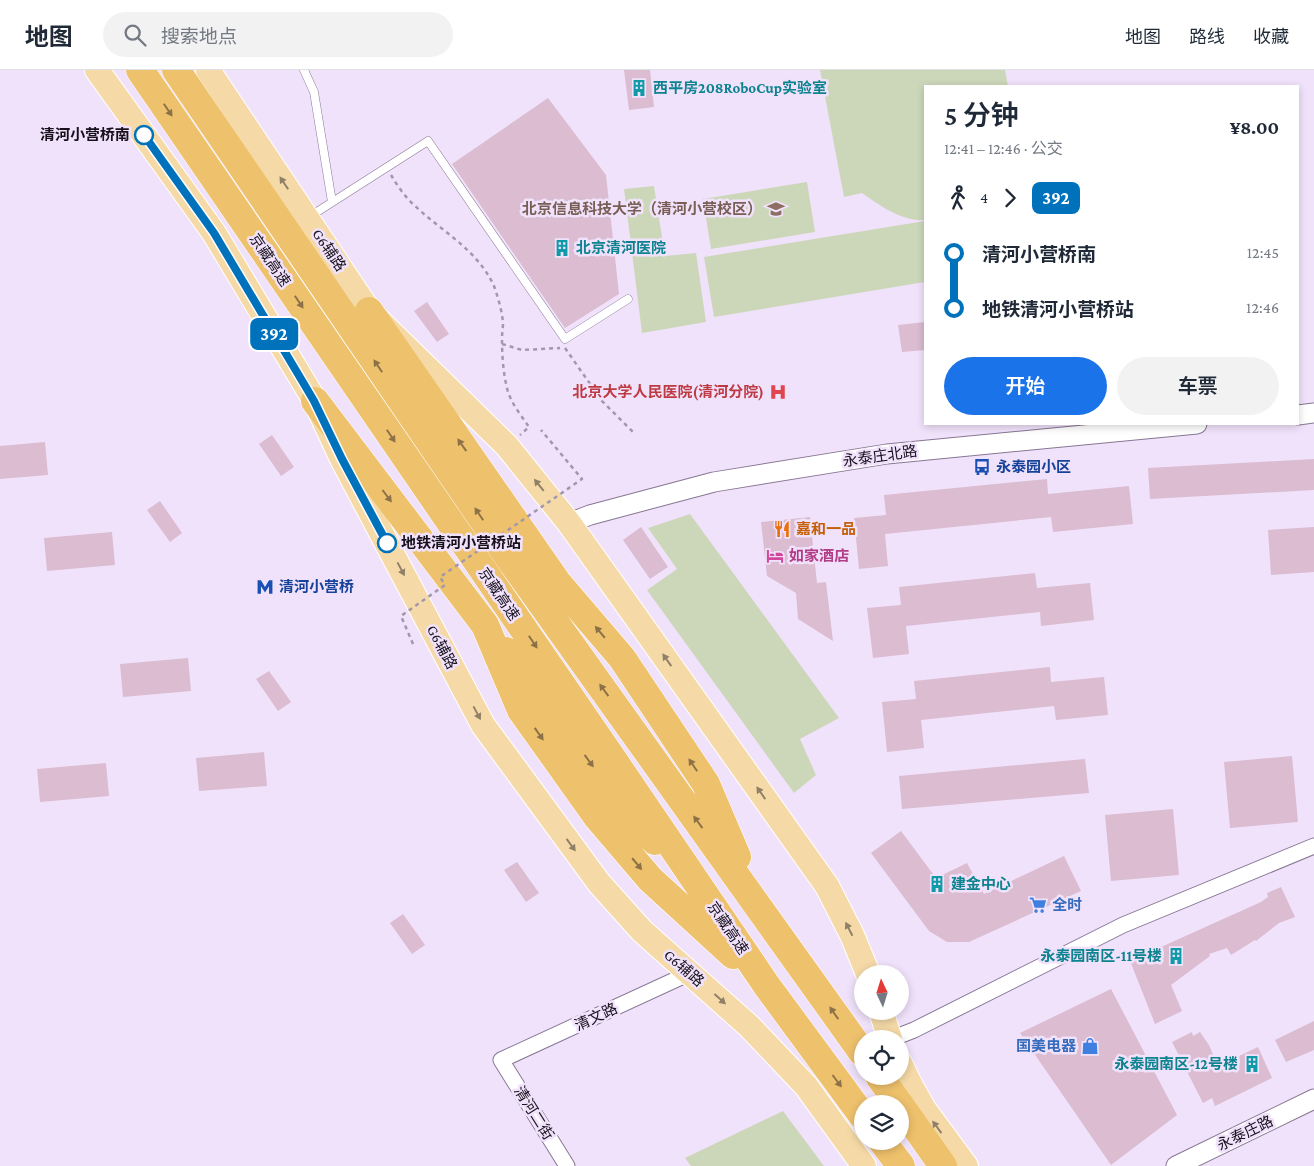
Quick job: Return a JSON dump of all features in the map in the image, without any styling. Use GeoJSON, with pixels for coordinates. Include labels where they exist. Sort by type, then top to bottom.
{"type":"FeatureCollection","features":[{"type":"Feature","properties":{"kind":"highway","name":"京藏高速"},"geometry":{"type":"LineString","coordinates":[[140,70],[766,986],[854,1104]]}},
{"type":"Feature","properties":{"kind":"highway","name":"京藏高速"},"geometry":{"type":"LineString","coordinates":[[176,70],[509,558],[854,1041]]}},
{"type":"Feature","properties":{"kind":"highway"},"geometry":{"type":"LineString","coordinates":[[369,311],[557,582],[622,658],[706,784],[757,904]]}},
{"type":"Feature","properties":{"kind":"highway"},"geometry":{"type":"LineString","coordinates":[[314,401],[485,625],[531,682],[628,816],[692,876]]}},
{"type":"Feature","properties":{"kind":"highway"},"geometry":{"type":"LineString","coordinates":[[485,625],[521,710],[598,818],[650,879],[766,986]]}},
{"type":"Feature","properties":{"kind":"highway"},"geometry":{"type":"LineString","coordinates":[[909,1118],[943,1166]]}},
{"type":"Feature","properties":{"kind":"highway"},"geometry":{"type":"LineString","coordinates":[[889,1150],[901,1166]]}},
{"type":"Feature","properties":{"kind":"main road","name":"G6辅路"},"geometry":{"type":"LineString","coordinates":[[97,70],[214,233],[314,401],[342,459],[483,724],[598,883],[642,930],[750,1026],[806,1086],[864,1166]]}},
{"type":"Feature","properties":{"kind":"main road","name":"G6辅路"},"geometry":{"type":"LineString","coordinates":[[208,70],[369,311],[507,446],[569,523],[827,886],[852,935],[864,965]]}},
{"type":"Feature","properties":{"kind":"main road"},"geometry":{"type":"LineString","coordinates":[[909,1082],[924,1109],[966,1166]]}},
{"type":"Feature","properties":{"kind":"street"},"geometry":{"type":"LineString","coordinates":[[1299,414],[1314,413]]}},
{"type":"Feature","properties":{"kind":"street","name":"永泰庄北路"},"geometry":{"type":"LineString","coordinates":[[569,523],[590,515],[714,482],[839,462],[897,453],[1187,425]]}},
{"type":"Feature","properties":{"kind":"street"},"geometry":{"type":"LineString","coordinates":[[909,1032],[1123,925],[1314,846]]}},
{"type":"Feature","properties":{"kind":"street","name":"清文路"},"geometry":{"type":"LineString","coordinates":[[501,1060],[690,973]]}},
{"type":"Feature","properties":{"kind":"street","name":"清河二街"},"geometry":{"type":"LineString","coordinates":[[501,1060],[567,1166]]}},
{"type":"Feature","properties":{"kind":"street","name":"永泰庄路"},"geometry":{"type":"LineString","coordinates":[[1176,1166],[1314,1099]]}},
{"type":"Feature","properties":{"kind":"lane"},"geometry":{"type":"LineString","coordinates":[[304,70],[314,92],[332,202]]}},
{"type":"Feature","properties":{"kind":"lane"},"geometry":{"type":"LineString","coordinates":[[307,218],[428,140],[565,339],[628,299]]}},
{"type":"Feature","properties":{"kind":"path"},"geometry":{"type":"LineString","coordinates":[[387,167],[413,205],[471,252],[483,267],[494,286],[503,323],[502,344],[507,390],[517,411],[529,427],[507,446]]}},
{"type":"Feature","properties":{"kind":"path"},"geometry":{"type":"LineString","coordinates":[[502,344],[522,350],[564,347],[602,401],[634,433]]}},
{"type":"Feature","properties":{"kind":"path"},"geometry":{"type":"LineString","coordinates":[[413,644],[401,616],[445,584],[440,578],[582,479],[541,430]]}},
{"type":"Feature","properties":{"kind":"green space"},"geometry":{"type":"Polygon","coordinates":[[[820,70],[1005,70],[1008,85],[924,85],[924,220],[907,218],[891,212],[862,193],[844,197],[820,70]]]}},
{"type":"Feature","properties":{"kind":"green space"},"geometry":{"type":"Polygon","coordinates":[[[807,182],[815,232],[711,249],[703,199],[807,182]]]}},
{"type":"Feature","properties":{"kind":"green space"},"geometry":{"type":"Polygon","coordinates":[[[654,186],[665,256],[696,253],[706,322],[642,333],[624,189],[654,186]]]}},
{"type":"Feature","properties":{"kind":"green space"},"geometry":{"type":"Polygon","coordinates":[[[924,221],[924,282],[714,317],[704,257],[924,221]]]}},
{"type":"Feature","properties":{"kind":"green space"},"geometry":{"type":"Polygon","coordinates":[[[690,514],[839,718],[800,739],[816,775],[794,793],[647,590],[677,569],[648,528],[690,514]]]}},
{"type":"Feature","properties":{"kind":"green space"},"geometry":{"type":"Polygon","coordinates":[[[783,1111],[824,1166],[691,1166],[685,1158],[783,1111]]]}},
{"type":"Feature","properties":{"kind":"building","name":"西平房208RoboCup实验室"},"geometry":{"type":"Polygon","coordinates":[[[624,70],[650,70],[654,107],[629,110],[624,70]]]}},
{"type":"Feature","properties":{"kind":"building","name":"北京清河医院"},"geometry":{"type":"Polygon","coordinates":[[[548,98],[606,175],[619,294],[565,328],[452,164],[548,98]]]}},
{"type":"Feature","properties":{"kind":"building"},"geometry":{"type":"Polygon","coordinates":[[[427,302],[449,334],[437,342],[414,311],[427,302]]]}},
{"type":"Feature","properties":{"kind":"building"},"geometry":{"type":"Polygon","coordinates":[[[924,322],[924,350],[902,352],[898,325],[924,322]]]}},
{"type":"Feature","properties":{"kind":"building"},"geometry":{"type":"Polygon","coordinates":[[[272,435],[294,467],[281,476],[259,444],[272,435]]]}},
{"type":"Feature","properties":{"kind":"building"},"geometry":{"type":"Polygon","coordinates":[[[45,442],[48,475],[0,479],[0,446],[45,442]]]}},
{"type":"Feature","properties":{"kind":"building"},"geometry":{"type":"Polygon","coordinates":[[[1314,459],[1314,490],[1150,499],[1148,468],[1314,459]]]}},
{"type":"Feature","properties":{"kind":"building"},"geometry":{"type":"Polygon","coordinates":[[[1047,479],[1048,494],[1129,486],[1133,524],[1053,532],[1051,517],[885,534],[888,566],[859,569],[854,518],[886,515],[884,495],[1047,479]]]}},
{"type":"Feature","properties":{"kind":"building"},"geometry":{"type":"Polygon","coordinates":[[[160,501],[182,533],[170,542],[147,510],[160,501]]]}},
{"type":"Feature","properties":{"kind":"building"},"geometry":{"type":"Polygon","coordinates":[[[810,517],[817,583],[826,582],[833,641],[798,619],[796,593],[767,576],[761,522],[810,517]]]}},
{"type":"Feature","properties":{"kind":"building"},"geometry":{"type":"Polygon","coordinates":[[[641,527],[668,567],[650,579],[623,540],[641,527]]]}},
{"type":"Feature","properties":{"kind":"building"},"geometry":{"type":"Polygon","coordinates":[[[1314,527],[1314,572],[1271,575],[1268,530],[1314,527]]]}},
{"type":"Feature","properties":{"kind":"building"},"geometry":{"type":"Polygon","coordinates":[[[112,532],[115,565],[47,571],[44,538],[112,532]]]}},
{"type":"Feature","properties":{"kind":"building"},"geometry":{"type":"Polygon","coordinates":[[[1035,573],[1037,588],[1090,583],[1094,620],[1041,626],[1040,612],[906,626],[909,654],[873,658],[867,608],[901,605],[899,587],[1035,573]]]}},
{"type":"Feature","properties":{"kind":"building"},"geometry":{"type":"Polygon","coordinates":[[[188,658],[191,691],[123,697],[120,664],[188,658]]]}},
{"type":"Feature","properties":{"kind":"building"},"geometry":{"type":"Polygon","coordinates":[[[1050,667],[1051,682],[1104,677],[1108,715],[1056,720],[1054,706],[921,720],[924,748],[887,752],[882,702],[916,699],[914,681],[1050,667]]]}},
{"type":"Feature","properties":{"kind":"building"},"geometry":{"type":"Polygon","coordinates":[[[269,671],[291,702],[278,711],[256,679],[269,671]]]}},
{"type":"Feature","properties":{"kind":"building"},"geometry":{"type":"Polygon","coordinates":[[[264,752],[267,786],[199,791],[196,758],[264,752]]]}},
{"type":"Feature","properties":{"kind":"building"},"geometry":{"type":"Polygon","coordinates":[[[1292,756],[1298,822],[1230,828],[1224,762],[1292,756]]]}},
{"type":"Feature","properties":{"kind":"building"},"geometry":{"type":"Polygon","coordinates":[[[1085,759],[1089,793],[902,809],[899,776],[1085,759]]]}},
{"type":"Feature","properties":{"kind":"building"},"geometry":{"type":"Polygon","coordinates":[[[106,763],[109,796],[40,802],[37,769],[106,763]]]}},
{"type":"Feature","properties":{"kind":"building"},"geometry":{"type":"Polygon","coordinates":[[[1173,809],[1179,875],[1111,881],[1105,815],[1173,809]]]}},
{"type":"Feature","properties":{"kind":"building","name":"建金中心"},"geometry":{"type":"Polygon","coordinates":[[[901,831],[936,878],[967,863],[984,894],[1064,856],[1081,891],[969,942],[947,942],[929,931],[871,853],[901,831]]]}},
{"type":"Feature","properties":{"kind":"building"},"geometry":{"type":"Polygon","coordinates":[[[517,862],[539,893],[526,902],[504,870],[517,862]]]}},
{"type":"Feature","properties":{"kind":"building","name":"永泰园南区-11号楼"},"geometry":{"type":"Polygon","coordinates":[[[1281,887],[1295,917],[1279,923],[1256,941],[1231,955],[1227,948],[1209,954],[1210,956],[1171,985],[1182,1011],[1155,1024],[1130,961],[1261,902],[1268,897],[1267,893],[1281,887]]]}},
{"type":"Feature","properties":{"kind":"building"},"geometry":{"type":"Polygon","coordinates":[[[403,914],[425,945],[412,954],[390,923],[403,914]]]}},
{"type":"Feature","properties":{"kind":"building"},"geometry":{"type":"Polygon","coordinates":[[[1111,989],[1177,1115],[1111,1165],[1020,1033],[1111,989]]]}},
{"type":"Feature","properties":{"kind":"building"},"geometry":{"type":"Polygon","coordinates":[[[1314,1021],[1314,1050],[1286,1062],[1275,1040],[1314,1021]]]}},
{"type":"Feature","properties":{"kind":"building","name":"永泰园南区-12号楼"},"geometry":{"type":"Polygon","coordinates":[[[1192,1032],[1193,1036],[1200,1032],[1209,1045],[1218,1066],[1258,1047],[1272,1078],[1215,1106],[1212,1098],[1203,1103],[1172,1042],[1192,1032]]]}},
{"type":"Feature","properties":{"kind":"bus line","name":"392"},"geometry":{"type":"LineString","coordinates":[[144,135],[214,233],[304,384],[387,543]]}},
{"type":"Feature","properties":{"kind":"place","name":"西平房208RoboCup实验室"},"geometry":{"type":"Point","coordinates":[639,88]}},
{"type":"Feature","properties":{"kind":"place","name":"清河小营桥南"},"geometry":{"type":"Point","coordinates":[144,135]}},
{"type":"Feature","properties":{"kind":"place","name":"北京信息科技大学（清河小营校区）"},"geometry":{"type":"Point","coordinates":[776,209]}},
{"type":"Feature","properties":{"kind":"place","name":"北京清河医院"},"geometry":{"type":"Point","coordinates":[562,248]}},
{"type":"Feature","properties":{"kind":"place","name":"北京大学人民医院(清河分院)"},"geometry":{"type":"Point","coordinates":[778,392]}},
{"type":"Feature","properties":{"kind":"place","name":"永泰园小区"},"geometry":{"type":"Point","coordinates":[982,467]}},
{"type":"Feature","properties":{"kind":"place","name":"嘉和一品"},"geometry":{"type":"Point","coordinates":[782,529]}},
{"type":"Feature","properties":{"kind":"place","name":"地铁清河小营桥站"},"geometry":{"type":"Point","coordinates":[387,543]}},
{"type":"Feature","properties":{"kind":"place","name":"如家酒店"},"geometry":{"type":"Point","coordinates":[775,556]}},
{"type":"Feature","properties":{"kind":"place","name":"清河小营桥"},"geometry":{"type":"Point","coordinates":[265,587]}},
{"type":"Feature","properties":{"kind":"place","name":"建金中心"},"geometry":{"type":"Point","coordinates":[937,884]}},
{"type":"Feature","properties":{"kind":"place","name":"全时"},"geometry":{"type":"Point","coordinates":[1038,905]}},
{"type":"Feature","properties":{"kind":"place","name":"永泰园南区-11号楼"},"geometry":{"type":"Point","coordinates":[1176,956]}},
{"type":"Feature","properties":{"kind":"place","name":"国美电器"},"geometry":{"type":"Point","coordinates":[1090,1046]}},
{"type":"Feature","properties":{"kind":"place","name":"永泰园南区-12号楼"},"geometry":{"type":"Point","coordinates":[1252,1064]}}]}
